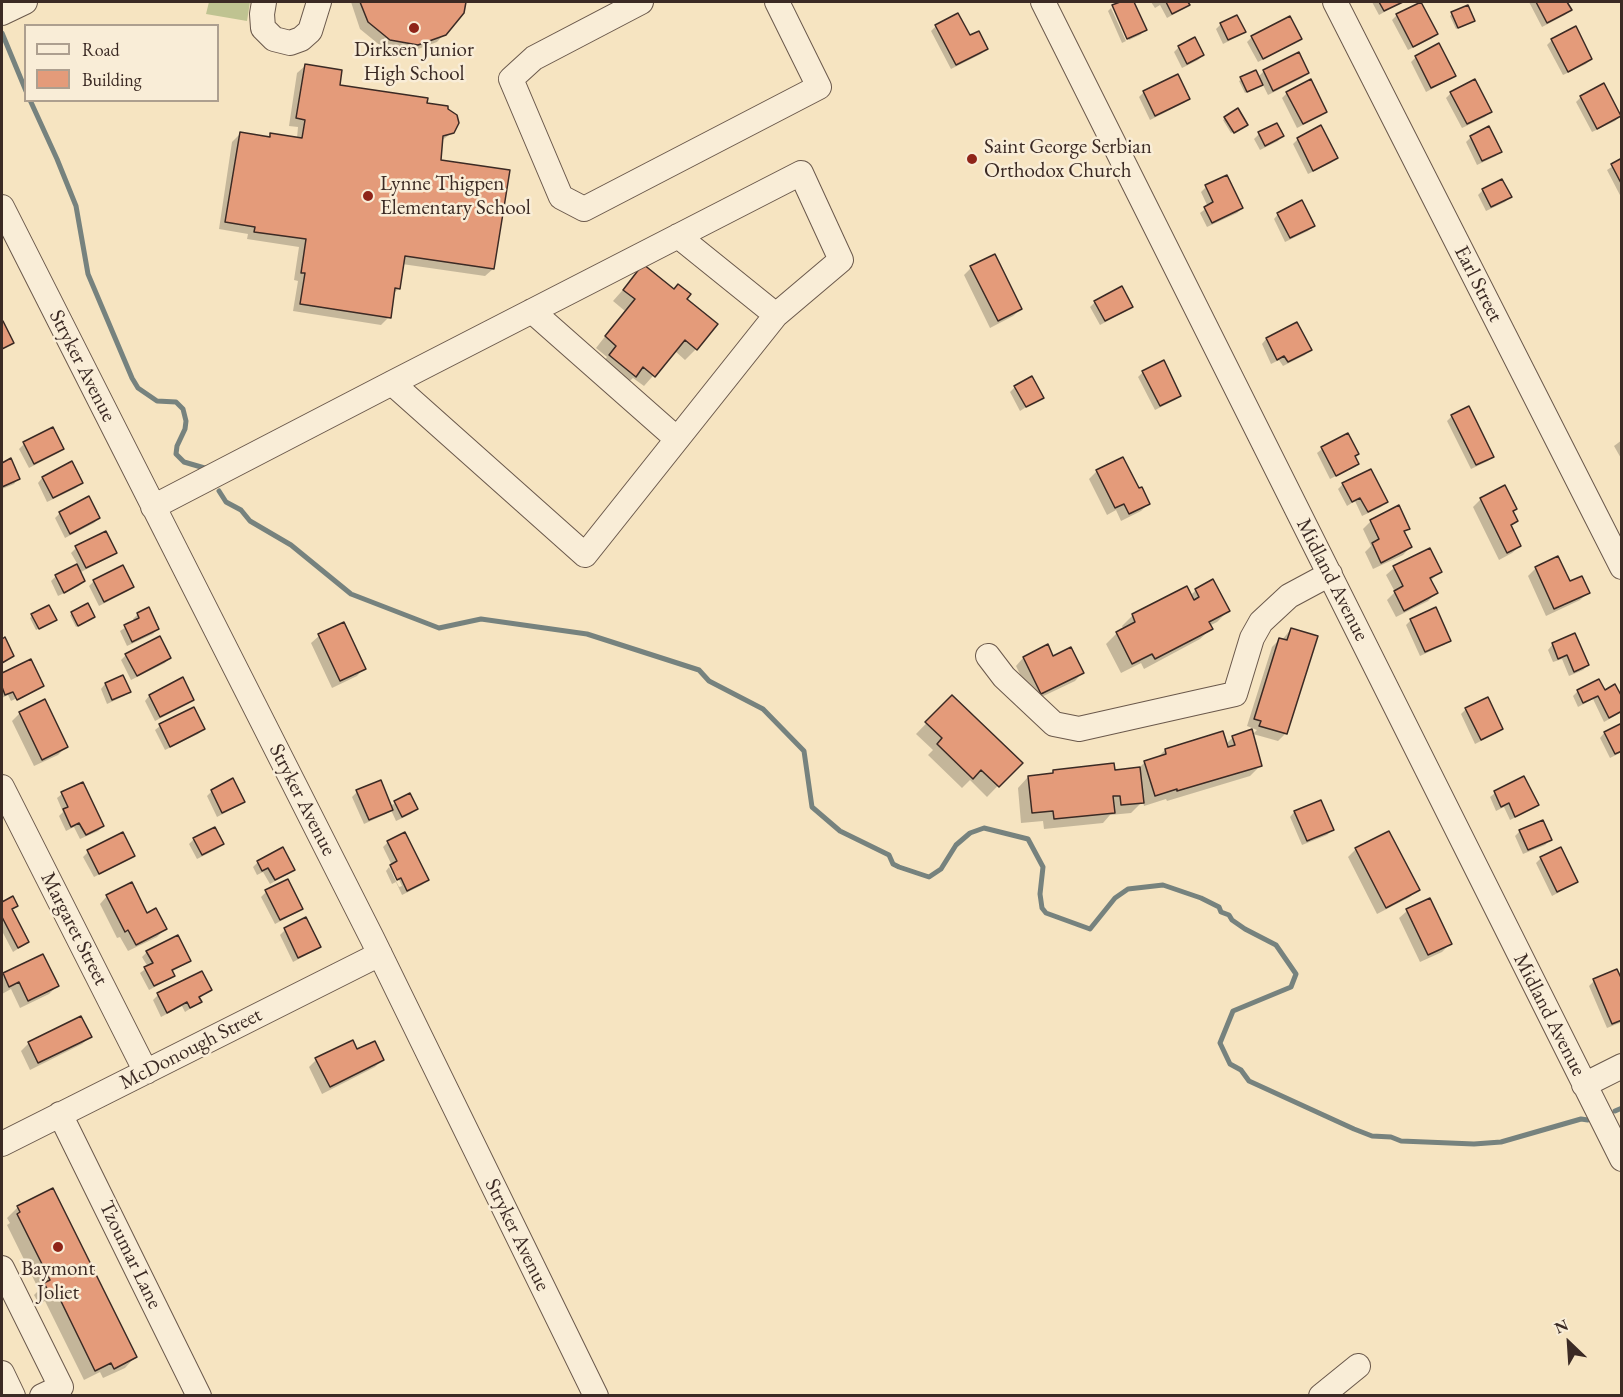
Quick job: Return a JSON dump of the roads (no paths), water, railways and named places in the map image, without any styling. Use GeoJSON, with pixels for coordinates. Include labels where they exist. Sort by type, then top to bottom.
{"type":"FeatureCollection","features":[{"type":"Feature","properties":{"kind":"street"},"geometry":{"type":"LineString","coordinates":[[2,13],[25,2]]}},
{"type":"Feature","properties":{"kind":"street"},"geometry":{"type":"LineString","coordinates":[[264,2],[263,28],[274,39],[290,43],[301,39],[310,31],[319,2]]}},
{"type":"Feature","properties":{"kind":"street"},"geometry":{"type":"LineString","coordinates":[[640,2],[534,58],[512,80],[561,197],[584,209],[819,87],[777,2]]}},
{"type":"Feature","properties":{"kind":"street","name":"Midland Avenue"},"geometry":{"type":"LineString","coordinates":[[1043,2],[1622,1159]]}},
{"type":"Feature","properties":{"kind":"street","name":"Earl Street"},"geometry":{"type":"LineString","coordinates":[[1335,2],[1622,567]]}},
{"type":"Feature","properties":{"kind":"street"},"geometry":{"type":"LineString","coordinates":[[153,507],[392,383],[801,173],[841,260],[776,315],[585,555],[392,383]]}},
{"type":"Feature","properties":{"kind":"street","name":"Stryker Avenue"},"geometry":{"type":"LineString","coordinates":[[2,207],[380,954],[596,1395]]}},
{"type":"Feature","properties":{"kind":"street"},"geometry":{"type":"LineString","coordinates":[[678,236],[776,315]]}},
{"type":"Feature","properties":{"kind":"street"},"geometry":{"type":"LineString","coordinates":[[532,311],[677,439]]}},
{"type":"Feature","properties":{"kind":"street"},"geometry":{"type":"LineString","coordinates":[[988,656],[1004,677],[1054,724],[1079,729],[1235,694],[1252,638],[1261,622],[1289,596],[1330,574]]}},
{"type":"Feature","properties":{"kind":"street","name":"Margaret Street"},"geometry":{"type":"LineString","coordinates":[[2,786],[146,1072]]}},
{"type":"Feature","properties":{"kind":"street","name":"McDonough Street"},"geometry":{"type":"LineString","coordinates":[[2,1144],[380,954]]}},
{"type":"Feature","properties":{"kind":"street"},"geometry":{"type":"LineString","coordinates":[[1584,1085],[1622,1066]]}},
{"type":"Feature","properties":{"kind":"street","name":"Tzoumar Lane"},"geometry":{"type":"LineString","coordinates":[[60,1114],[200,1395]]}},
{"type":"Feature","properties":{"kind":"street"},"geometry":{"type":"LineString","coordinates":[[2,1268],[61,1387],[42,1395]]}},
{"type":"Feature","properties":{"kind":"street"},"geometry":{"type":"LineString","coordinates":[[1321,1395],[1358,1366]]}},
{"type":"Feature","properties":{"kind":"street"},"geometry":{"type":"LineString","coordinates":[[2,1373],[13,1395]]}},
{"type":"Feature","properties":{"kind":"waterway"},"geometry":{"type":"LineString","coordinates":[[2,33],[24,86]]}},
{"type":"Feature","properties":{"kind":"waterway"},"geometry":{"type":"LineString","coordinates":[[31,102],[76,206],[88,274],[132,378],[138,388],[157,401],[176,402],[183,409],[185,429],[176,454],[184,462],[208,469]]}},
{"type":"Feature","properties":{"kind":"waterway"},"geometry":{"type":"LineString","coordinates":[[219,491],[226,502],[241,510],[250,521],[291,545],[351,594],[439,628],[481,619],[587,634],[699,670],[709,681],[763,709],[804,751],[812,807],[840,831],[889,855],[893,864],[899,867],[929,877],[941,869],[956,845],[970,833],[984,828],[1028,839],[1043,867],[1040,894],[1042,908],[1046,913],[1090,929],[1115,898],[1128,889],[1163,885],[1219,907],[1221,912],[1229,915],[1245,929],[1276,945],[1296,974],[1291,987],[1233,1011],[1220,1043],[1230,1064],[1241,1070],[1249,1081],[1354,1129],[1372,1136],[1391,1137],[1401,1141],[1474,1144],[1501,1142],[1581,1119],[1588,1120]]}},
{"type":"Feature","properties":{"kind":"waterway"},"geometry":{"type":"LineString","coordinates":[[1615,1111],[1622,1108]]}},
{"type":"Feature","properties":{"kind":"place","name":"Dirksen Junior High School"},"geometry":{"type":"Point","coordinates":[414,28]}},
{"type":"Feature","properties":{"kind":"place","name":"Saint George Serbian Orthodox Church"},"geometry":{"type":"Point","coordinates":[972,159]}},
{"type":"Feature","properties":{"kind":"place","name":"Lynne Thigpen Elementary School"},"geometry":{"type":"Point","coordinates":[368,196]}},
{"type":"Feature","properties":{"kind":"place","name":"Baymont Joliet"},"geometry":{"type":"Point","coordinates":[58,1247]}}]}
